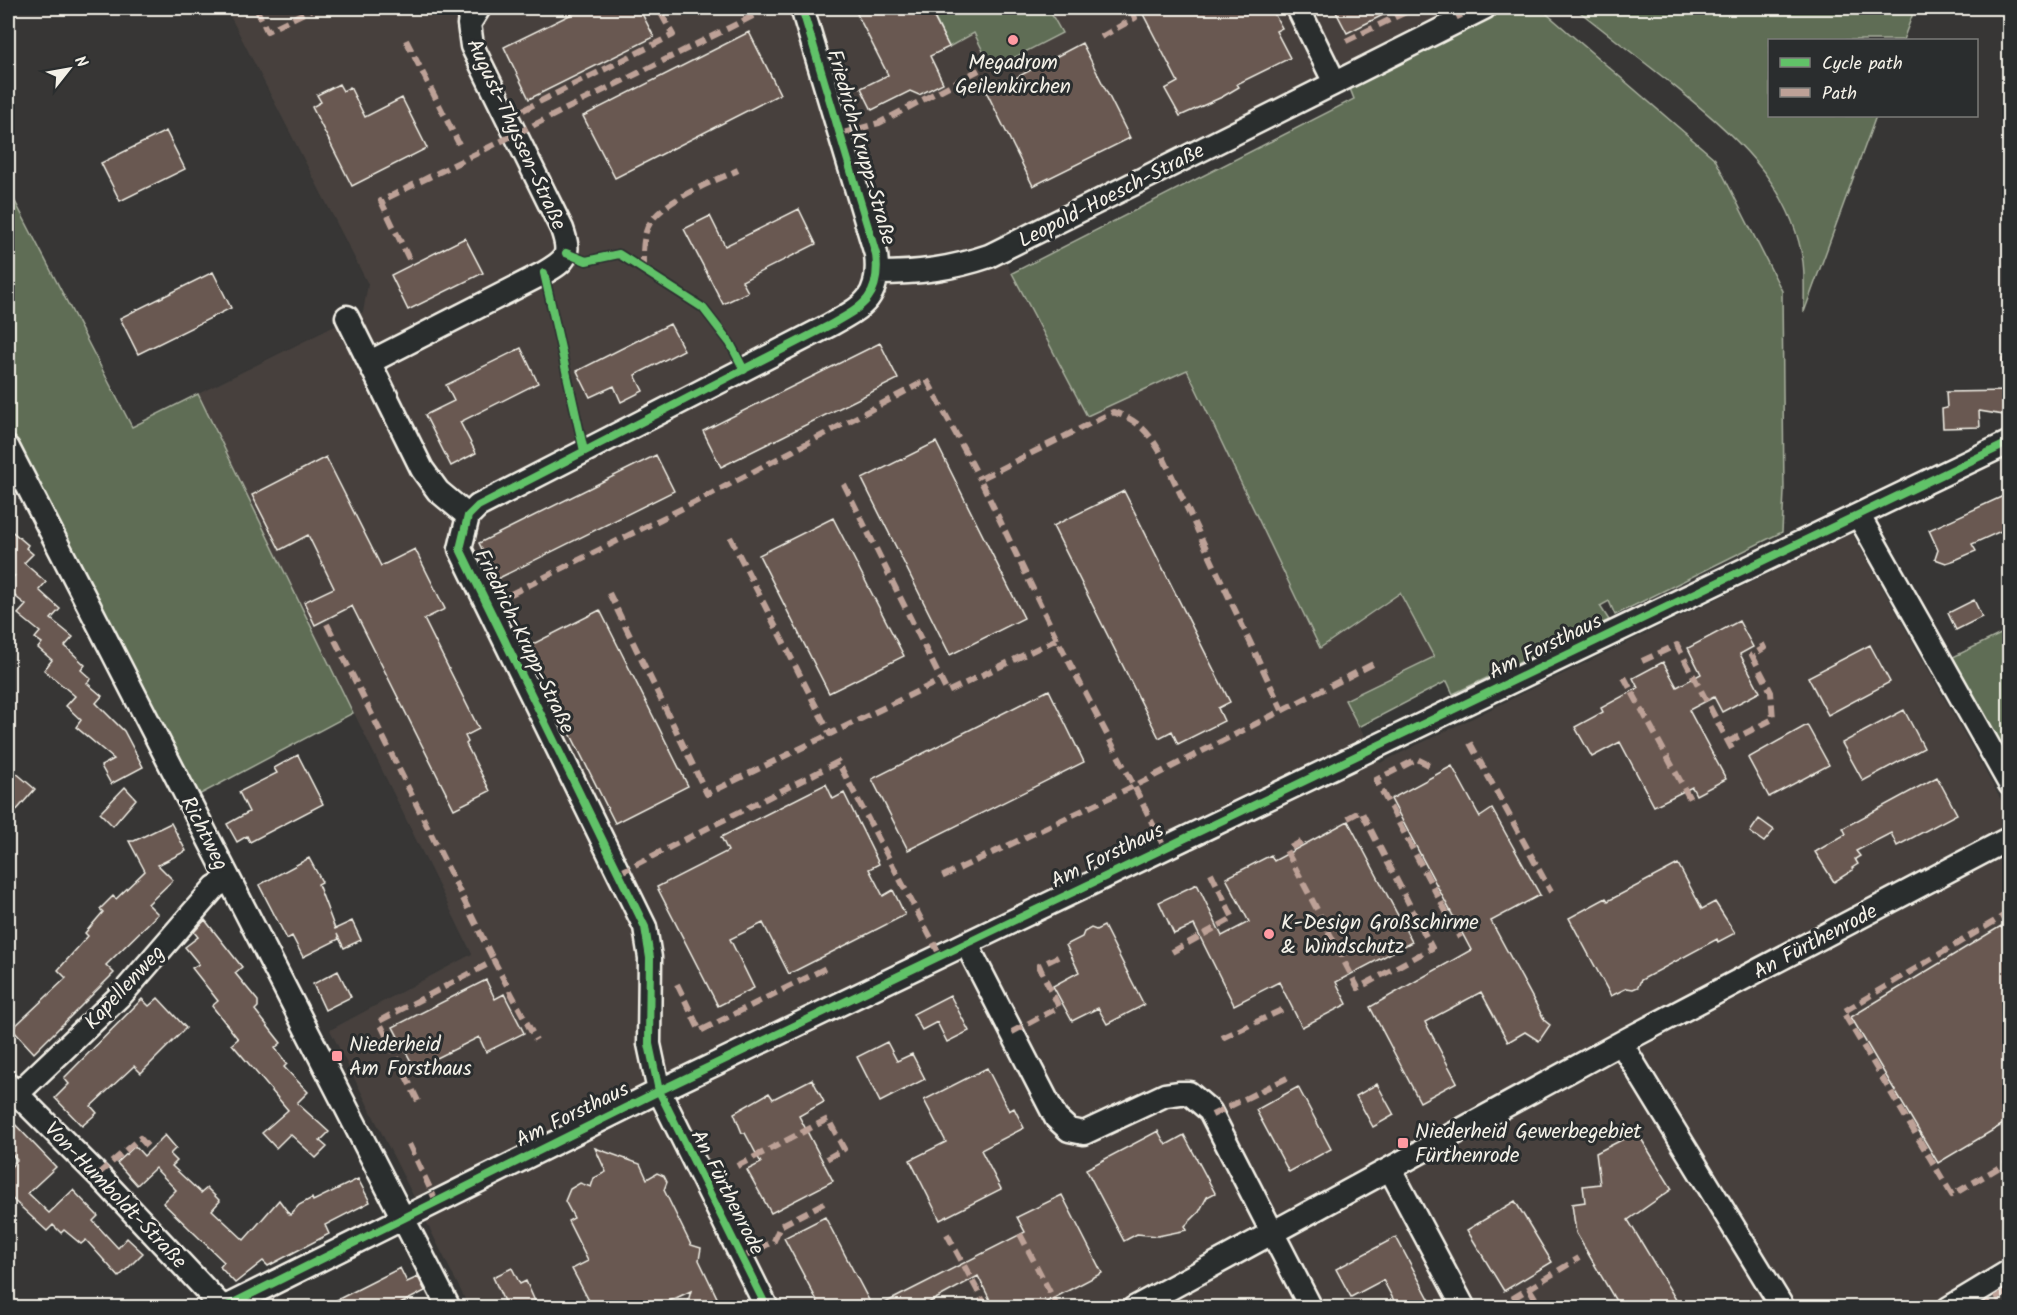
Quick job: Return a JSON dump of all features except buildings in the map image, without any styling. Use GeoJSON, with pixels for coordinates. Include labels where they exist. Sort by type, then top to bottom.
{"type":"FeatureCollection","features":[{"type":"Feature","properties":{"kind":"street","name":"August-Thyssen-Straße"},"geometry":{"type":"LineString","coordinates":[[370,362],[561,264],[566,256],[567,243],[562,229],[472,46],[469,24],[479,8]]}},
{"type":"Feature","properties":{"kind":"street","name":"Friedrich-Krupp-Straße"},"geometry":{"type":"LineString","coordinates":[[659,1091],[649,1044],[650,958],[645,927],[472,578],[460,549],[468,516],[478,506],[860,308],[870,299],[878,273],[876,254],[802,8]]}},
{"type":"Feature","properties":{"kind":"street"},"geometry":{"type":"LineString","coordinates":[[1298,8],[1335,83]]}},
{"type":"Feature","properties":{"kind":"street","name":"Leopold-Hoesch-Straße"},"geometry":{"type":"LineString","coordinates":[[878,273],[916,273],[958,267],[989,256],[1484,8]]}},
{"type":"Feature","properties":{"kind":"street"},"geometry":{"type":"LineString","coordinates":[[347,317],[422,469],[438,490],[468,516]]}},
{"type":"Feature","properties":{"kind":"street","name":"Am Forsthaus"},"geometry":{"type":"LineString","coordinates":[[223,1308],[659,1091],[967,945],[1024,914],[1860,516],[1953,468],[2010,442]]}},
{"type":"Feature","properties":{"kind":"street","name":"Richtweg"},"geometry":{"type":"LineString","coordinates":[[8,448],[402,1218]]}},
{"type":"Feature","properties":{"kind":"street"},"geometry":{"type":"LineString","coordinates":[[1860,516],[2010,784]]}},
{"type":"Feature","properties":{"kind":"street","name":"An Fürthenrode"},"geometry":{"type":"LineString","coordinates":[[1146,1305],[1272,1233],[1621,1042],[2010,838]]}},
{"type":"Feature","properties":{"kind":"street","name":"Kapellenweg"},"geometry":{"type":"LineString","coordinates":[[12,1090],[123,993],[215,887],[229,879]]}},
{"type":"Feature","properties":{"kind":"street"},"geometry":{"type":"LineString","coordinates":[[967,945],[1056,1118],[1069,1130],[1084,1133],[1165,1095],[1189,1093],[1210,1111],[1311,1308]]}},
{"type":"Feature","properties":{"kind":"street"},"geometry":{"type":"LineString","coordinates":[[1621,1042],[1783,1308]]}},
{"type":"Feature","properties":{"kind":"street","name":"Von-Humboldt-Straße"},"geometry":{"type":"LineString","coordinates":[[12,1090],[118,1196],[223,1308]]}},
{"type":"Feature","properties":{"kind":"street","name":"An Fürthenrode"},"geometry":{"type":"LineString","coordinates":[[659,1091],[767,1308]]}},
{"type":"Feature","properties":{"kind":"street"},"geometry":{"type":"LineString","coordinates":[[1390,1169],[1464,1308]]}},
{"type":"Feature","properties":{"kind":"street"},"geometry":{"type":"LineString","coordinates":[[402,1218],[448,1308]]}},
{"type":"Feature","properties":{"kind":"street"},"geometry":{"type":"LineString","coordinates":[[1949,1308],[2010,1271]]}},
{"type":"Feature","properties":{"kind":"shaded area"},"geometry":{"type":"Polygon","coordinates":[[[226,8],[1460,8],[994,240],[1087,416],[1187,370],[1320,647],[1400,593],[1434,657],[1345,701],[1380,763],[1852,533],[2009,814],[2009,1255],[1926,1308],[469,1307],[330,1030],[472,954],[198,394],[363,312],[368,284],[226,8]]]}},
{"type":"Feature","properties":{"kind":"green space","name":"Megadrom Geilenkirchen"},"geometry":{"type":"Polygon","coordinates":[[[930,8],[1048,8],[1062,33],[992,69],[974,33],[949,47],[930,8]]]}},
{"type":"Feature","properties":{"kind":"green space"},"geometry":{"type":"Polygon","coordinates":[[[1501,8],[1540,8],[1715,159],[1782,291],[1784,492],[1782,532],[1615,615],[1609,601],[1600,606],[1609,620],[1453,694],[1447,681],[1359,727],[1345,700],[1434,657],[1400,593],[1320,648],[1187,370],[1087,416],[1012,273],[1354,99],[1349,86],[1501,8]]]}},
{"type":"Feature","properties":{"kind":"green space"},"geometry":{"type":"Polygon","coordinates":[[[1575,8],[1915,8],[1903,39],[1768,39],[1768,117],[1876,117],[1804,312],[1803,262],[1796,233],[1785,206],[1771,182],[1734,138],[1668,81],[1575,8]]]}},
{"type":"Feature","properties":{"kind":"green space"},"geometry":{"type":"Polygon","coordinates":[[[8,188],[132,427],[198,394],[353,713],[197,796],[8,424],[8,188]]]}},
{"type":"Feature","properties":{"kind":"green space"},"geometry":{"type":"Polygon","coordinates":[[[2009,630],[2009,763],[1953,657],[2009,630]]]}},
{"type":"Feature","properties":{"kind":"marked path"},"geometry":{"type":"LineString","coordinates":[[256,8],[267,31],[314,8]]}},
{"type":"Feature","properties":{"kind":"marked path"},"geometry":{"type":"LineString","coordinates":[[507,118],[673,35],[658,8]]}},
{"type":"Feature","properties":{"kind":"marked path"},"geometry":{"type":"LineString","coordinates":[[409,259],[381,201],[769,8]]}},
{"type":"Feature","properties":{"kind":"marked path"},"geometry":{"type":"LineString","coordinates":[[1101,37],[1135,18],[1132,10],[1137,8]]}},
{"type":"Feature","properties":{"kind":"marked path"},"geometry":{"type":"LineString","coordinates":[[1346,41],[1414,8]]}},
{"type":"Feature","properties":{"kind":"marked path"},"geometry":{"type":"LineString","coordinates":[[1455,8],[1461,20]]}},
{"type":"Feature","properties":{"kind":"marked path"},"geometry":{"type":"LineString","coordinates":[[406,40],[459,144]]}},
{"type":"Feature","properties":{"kind":"marked path"},"geometry":{"type":"LineString","coordinates":[[840,134],[879,123],[979,70]]}},
{"type":"Feature","properties":{"kind":"marked path"},"geometry":{"type":"LineString","coordinates":[[643,269],[646,233],[657,214],[690,192],[738,170]]}},
{"type":"Feature","properties":{"kind":"marked path"},"geometry":{"type":"LineString","coordinates":[[2001,360],[2010,360]]}},
{"type":"Feature","properties":{"kind":"marked path"},"geometry":{"type":"LineString","coordinates":[[511,594],[709,495],[927,380],[980,479]]}},
{"type":"Feature","properties":{"kind":"marked path"},"geometry":{"type":"LineString","coordinates":[[1057,639],[980,479],[1113,412],[1138,424],[1159,450],[1282,710]]}},
{"type":"Feature","properties":{"kind":"marked path"},"geometry":{"type":"LineString","coordinates":[[844,484],[947,692],[1057,639],[1134,786],[937,879]]}},
{"type":"Feature","properties":{"kind":"marked path"},"geometry":{"type":"LineString","coordinates":[[730,537],[830,734],[941,680]]}},
{"type":"Feature","properties":{"kind":"marked path"},"geometry":{"type":"LineString","coordinates":[[609,593],[707,794],[830,734]]}},
{"type":"Feature","properties":{"kind":"marked path"},"geometry":{"type":"LineString","coordinates":[[327,624],[494,961]]}},
{"type":"Feature","properties":{"kind":"marked path"},"geometry":{"type":"LineString","coordinates":[[1728,742],[1773,719],[1771,692],[1752,655],[1764,648],[1761,642]]}},
{"type":"Feature","properties":{"kind":"marked path"},"geometry":{"type":"LineString","coordinates":[[1642,661],[1677,645],[1733,751]]}},
{"type":"Feature","properties":{"kind":"marked path"},"geometry":{"type":"LineString","coordinates":[[1164,847],[1134,786],[1375,663]]}},
{"type":"Feature","properties":{"kind":"marked path"},"geometry":{"type":"LineString","coordinates":[[1624,677],[1690,799]]}},
{"type":"Feature","properties":{"kind":"marked path"},"geometry":{"type":"LineString","coordinates":[[1470,743],[1551,892]]}},
{"type":"Feature","properties":{"kind":"marked path"},"geometry":{"type":"LineString","coordinates":[[1429,765],[1417,759],[1376,780],[1460,938]]}},
{"type":"Feature","properties":{"kind":"marked path"},"geometry":{"type":"LineString","coordinates":[[619,873],[838,762],[941,957]]}},
{"type":"Feature","properties":{"kind":"marked path"},"geometry":{"type":"LineString","coordinates":[[1301,842],[1286,850],[1358,988],[1432,948],[1361,811],[1346,819]]}},
{"type":"Feature","properties":{"kind":"marked path"},"geometry":{"type":"LineString","coordinates":[[1172,952],[1233,918],[1210,871]]}},
{"type":"Feature","properties":{"kind":"marked path"},"geometry":{"type":"LineString","coordinates":[[2010,912],[1843,1012],[1952,1195],[2010,1161]]}},
{"type":"Feature","properties":{"kind":"marked path"},"geometry":{"type":"LineString","coordinates":[[1012,1032],[1059,1007],[1039,966],[1062,955]]}},
{"type":"Feature","properties":{"kind":"marked path"},"geometry":{"type":"LineString","coordinates":[[418,1101],[379,1021],[494,961],[536,1040]]}},
{"type":"Feature","properties":{"kind":"marked path"},"geometry":{"type":"LineString","coordinates":[[677,984],[700,1031],[828,967]]}},
{"type":"Feature","properties":{"kind":"marked path"},"geometry":{"type":"LineString","coordinates":[[1222,1038],[1286,1008]]}},
{"type":"Feature","properties":{"kind":"marked path"},"geometry":{"type":"LineString","coordinates":[[1212,1115],[1289,1077]]}},
{"type":"Feature","properties":{"kind":"marked path"},"geometry":{"type":"LineString","coordinates":[[737,1166],[828,1119],[844,1149],[826,1159]]}},
{"type":"Feature","properties":{"kind":"marked path"},"geometry":{"type":"LineString","coordinates":[[98,1174],[140,1138],[150,1149]]}},
{"type":"Feature","properties":{"kind":"marked path"},"geometry":{"type":"LineString","coordinates":[[409,1144],[436,1201]]}},
{"type":"Feature","properties":{"kind":"marked path"},"geometry":{"type":"LineString","coordinates":[[742,1258],[774,1241],[780,1226],[824,1203]]}},
{"type":"Feature","properties":{"kind":"marked path"},"geometry":{"type":"LineString","coordinates":[[947,1234],[987,1308]]}},
{"type":"Feature","properties":{"kind":"marked path"},"geometry":{"type":"LineString","coordinates":[[1020,1234],[1058,1308]]}},
{"type":"Feature","properties":{"kind":"marked path"},"geometry":{"type":"LineString","coordinates":[[1497,1308],[1579,1258]]}},
{"type":"Feature","properties":{"kind":"marked path"},"geometry":{"type":"LineString","coordinates":[[1529,1288],[1541,1308]]}},
{"type":"Feature","properties":{"kind":"marked path"},"geometry":{"type":"LineString","coordinates":[[1980,1308],[2010,1290]]}},
{"type":"Feature","properties":{"kind":"cycle path"},"geometry":{"type":"LineString","coordinates":[[767,1308],[659,1091],[649,1044],[650,958],[645,927],[460,549],[468,516],[478,506],[830,325],[861,306],[868,298],[876,281],[876,254],[802,8]]}},
{"type":"Feature","properties":{"kind":"cycle path"},"geometry":{"type":"LineString","coordinates":[[566,253],[586,261],[619,254],[703,308],[730,343],[744,370]]}},
{"type":"Feature","properties":{"kind":"cycle path"},"geometry":{"type":"LineString","coordinates":[[544,273],[584,451]]}},
{"type":"Feature","properties":{"kind":"cycle path"},"geometry":{"type":"LineString","coordinates":[[223,1308],[659,1091],[2010,442]]}},
{"type":"Feature","properties":{"kind":"place","name":"Megadrom Geilenkirchen"},"geometry":{"type":"Point","coordinates":[1013,40]}},
{"type":"Feature","properties":{"kind":"place","name":"K-Design Großschirme & Windschutz"},"geometry":{"type":"Point","coordinates":[1269,934]}},
{"type":"Feature","properties":{"kind":"place","name":"Niederheid Am Forsthaus"},"geometry":{"type":"Point","coordinates":[337,1056]}},
{"type":"Feature","properties":{"kind":"place","name":"Niederheid Gewerbegebiet Fürthenrode"},"geometry":{"type":"Point","coordinates":[1403,1143]}}]}
